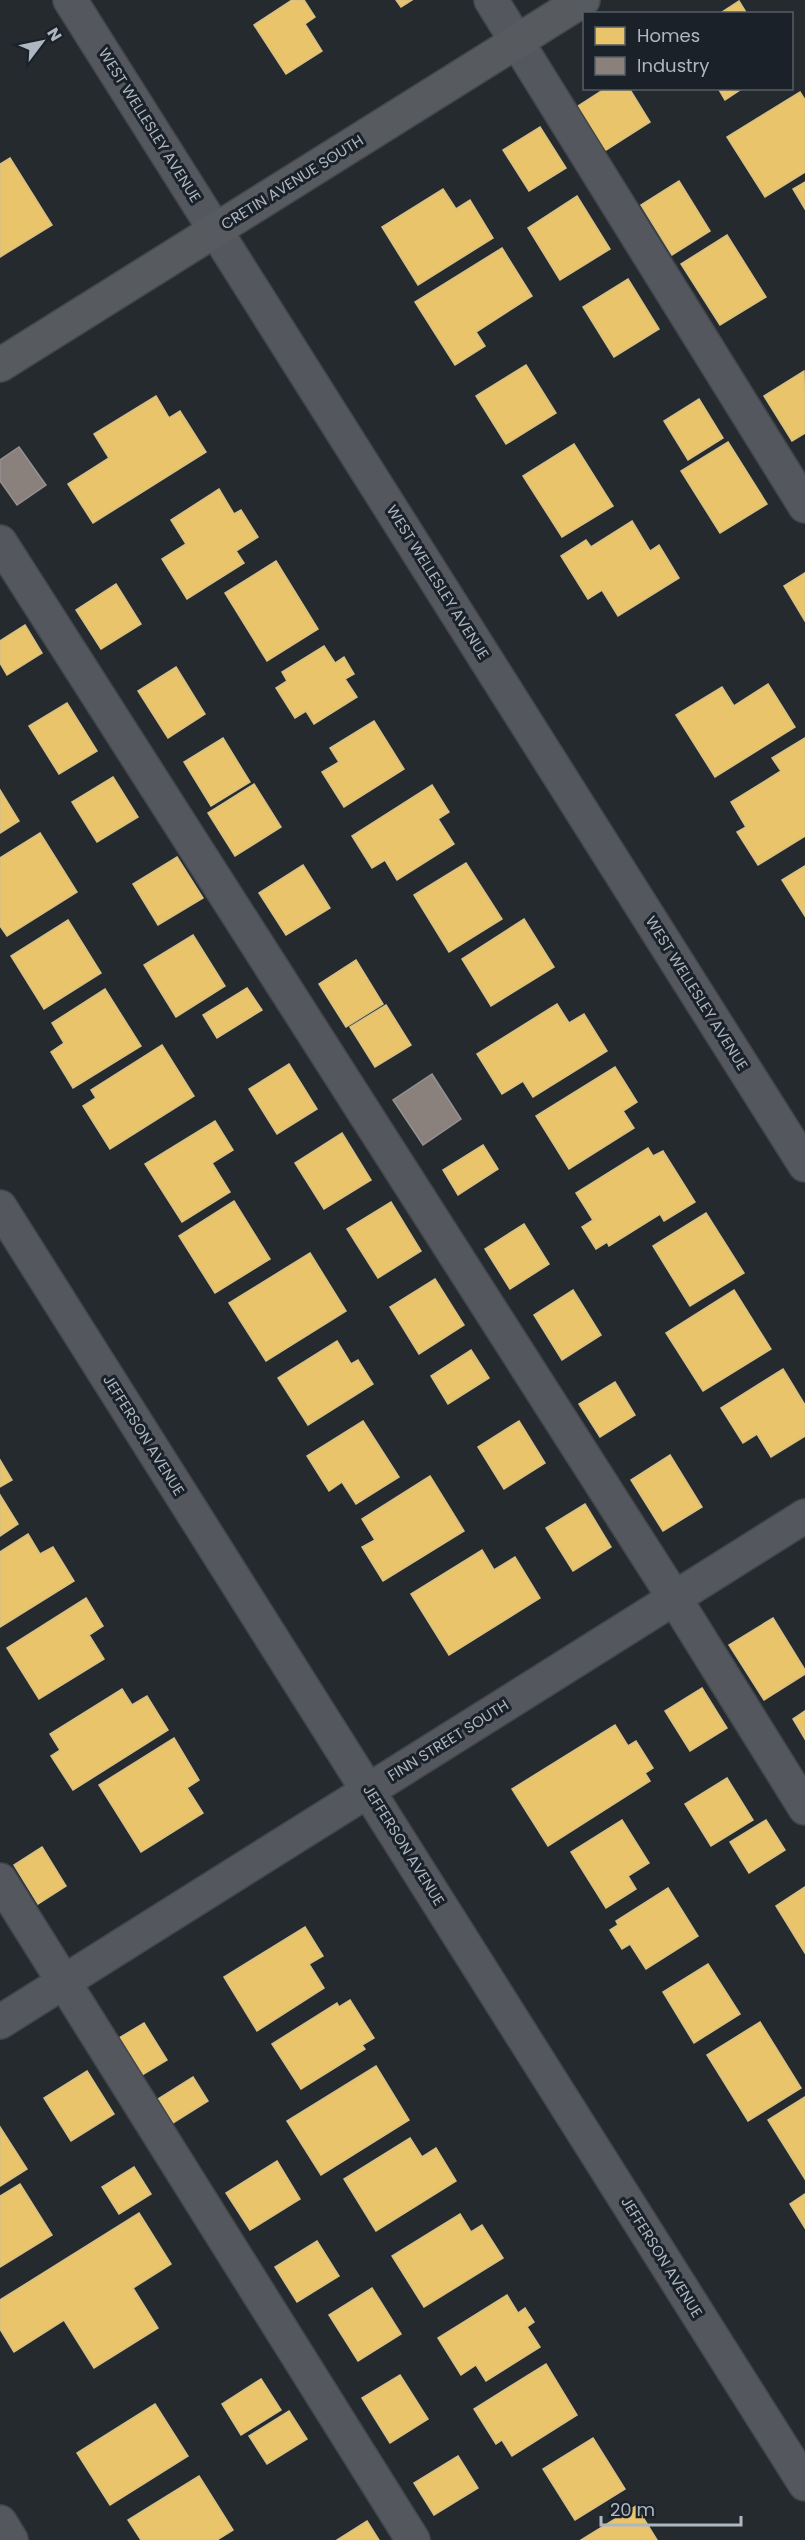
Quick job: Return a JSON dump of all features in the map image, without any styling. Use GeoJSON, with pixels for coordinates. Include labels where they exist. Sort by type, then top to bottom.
{"type":"FeatureCollection","features":[{"type":"Feature","properties":{"kind":"main road","name":"CRETIN AVENUE SOUTH"},"geometry":{"type":"LineString","coordinates":[[0,365],[583,0]]}},
{"type":"Feature","properties":{"kind":"street","name":"WEST WELLESLEY AVENUE"},"geometry":{"type":"LineString","coordinates":[[70,0],[805,1165]]}},
{"type":"Feature","properties":{"kind":"street"},"geometry":{"type":"LineString","coordinates":[[491,0],[805,506]]}},
{"type":"Feature","properties":{"kind":"street"},"geometry":{"type":"LineString","coordinates":[[0,542],[675,1599],[805,1808]]}},
{"type":"Feature","properties":{"kind":"street","name":"JEFFERSON AVENUE"},"geometry":{"type":"LineString","coordinates":[[0,1208],[805,2484]]}},
{"type":"Feature","properties":{"kind":"street","name":"FINN STREET SOUTH"},"geometry":{"type":"LineString","coordinates":[[0,2022],[805,1516]]}},
{"type":"Feature","properties":{"kind":"street"},"geometry":{"type":"LineString","coordinates":[[0,1880],[413,2540]]}},
{"type":"Feature","properties":{"kind":"street"},"geometry":{"type":"LineString","coordinates":[[0,2522],[11,2540]]}},
{"type":"Feature","properties":{"kind":"building: Homes"},"geometry":{"type":"Polygon","coordinates":[[[292,0],[304,0],[315,17],[305,24],[322,51],[286,74],[254,25],[292,0]]]}},
{"type":"Feature","properties":{"kind":"building: Homes"},"geometry":{"type":"Polygon","coordinates":[[[396,0],[412,0],[401,7],[396,0]]]}},
{"type":"Feature","properties":{"kind":"building: Homes"},"geometry":{"type":"Polygon","coordinates":[[[739,1],[746,12],[722,12],[739,1]]]}},
{"type":"Feature","properties":{"kind":"building: Homes"},"geometry":{"type":"Polygon","coordinates":[[[603,90],[630,90],[650,122],[603,152],[575,108],[603,90]]]}},
{"type":"Feature","properties":{"kind":"building: Homes"},"geometry":{"type":"Polygon","coordinates":[[[719,90],[740,90],[725,100],[719,90]]]}},
{"type":"Feature","properties":{"kind":"building: Homes"},"geometry":{"type":"Polygon","coordinates":[[[800,92],[805,100],[805,172],[765,197],[727,137],[800,92]]]}},
{"type":"Feature","properties":{"kind":"building: Homes"},"geometry":{"type":"Polygon","coordinates":[[[540,127],[566,168],[529,191],[503,150],[540,127]]]}},
{"type":"Feature","properties":{"kind":"building: Homes"},"geometry":{"type":"Polygon","coordinates":[[[10,158],[52,225],[0,257],[0,164],[10,158]]]}},
{"type":"Feature","properties":{"kind":"building: Homes"},"geometry":{"type":"Polygon","coordinates":[[[679,181],[710,231],[672,255],[641,205],[679,181]]]}},
{"type":"Feature","properties":{"kind":"building: Homes"},"geometry":{"type":"Polygon","coordinates":[[[805,182],[805,209],[793,189],[805,182]]]}},
{"type":"Feature","properties":{"kind":"building: Homes"},"geometry":{"type":"Polygon","coordinates":[[[443,189],[456,209],[470,200],[493,238],[418,285],[382,227],[443,189]]]}},
{"type":"Feature","properties":{"kind":"building: Homes"},"geometry":{"type":"Polygon","coordinates":[[[577,196],[610,249],[560,280],[528,228],[577,196]]]}},
{"type":"Feature","properties":{"kind":"building: Homes"},"geometry":{"type":"Polygon","coordinates":[[[727,235],[766,297],[720,325],[681,264],[727,235]]]}},
{"type":"Feature","properties":{"kind":"building: Homes"},"geometry":{"type":"Polygon","coordinates":[[[502,248],[532,296],[476,332],[485,346],[455,365],[415,302],[502,248]]]}},
{"type":"Feature","properties":{"kind":"building: Homes"},"geometry":{"type":"Polygon","coordinates":[[[628,279],[659,329],[614,357],[583,307],[628,279]]]}},
{"type":"Feature","properties":{"kind":"building: Homes"},"geometry":{"type":"Polygon","coordinates":[[[526,365],[556,413],[506,444],[476,396],[526,365]]]}},
{"type":"Feature","properties":{"kind":"building: Homes"},"geometry":{"type":"Polygon","coordinates":[[[804,371],[805,433],[792,441],[764,396],[804,371]]]}},
{"type":"Feature","properties":{"kind":"building: Homes"},"geometry":{"type":"Polygon","coordinates":[[[156,396],[169,418],[180,411],[206,452],[93,523],[68,484],[109,458],[94,434],[156,396]]]}},
{"type":"Feature","properties":{"kind":"building: Homes"},"geometry":{"type":"Polygon","coordinates":[[[699,399],[723,438],[688,460],[664,421],[699,399]]]}},
{"type":"Feature","properties":{"kind":"building: Homes"},"geometry":{"type":"Polygon","coordinates":[[[728,442],[767,504],[720,533],[681,471],[728,442]]]}},
{"type":"Feature","properties":{"kind":"building: Homes"},"geometry":{"type":"Polygon","coordinates":[[[574,444],[613,506],[562,537],[523,476],[574,444]]]}},
{"type":"Feature","properties":{"kind":"building: Homes"},"geometry":{"type":"Polygon","coordinates":[[[219,489],[234,514],[241,510],[258,537],[236,551],[244,563],[187,599],[162,559],[186,544],[171,520],[219,489]]]}},
{"type":"Feature","properties":{"kind":"building: Homes"},"geometry":{"type":"Polygon","coordinates":[[[632,521],[650,551],[659,545],[679,578],[618,616],[602,590],[588,599],[561,556],[586,540],[591,547],[632,521]]]}},
{"type":"Feature","properties":{"kind":"building: Homes"},"geometry":{"type":"Polygon","coordinates":[[[276,561],[318,629],[267,661],[225,593],[276,561]]]}},
{"type":"Feature","properties":{"kind":"building: Homes"},"geometry":{"type":"Polygon","coordinates":[[[805,573],[805,621],[784,586],[805,573]]]}},
{"type":"Feature","properties":{"kind":"building: Homes"},"geometry":{"type":"Polygon","coordinates":[[[116,584],[141,624],[101,649],[76,610],[116,584]]]}},
{"type":"Feature","properties":{"kind":"building: Homes"},"geometry":{"type":"Polygon","coordinates":[[[25,625],[42,653],[7,675],[0,663],[0,641],[25,625]]]}},
{"type":"Feature","properties":{"kind":"building: Homes"},"geometry":{"type":"Polygon","coordinates":[[[324,646],[335,663],[344,657],[354,674],[345,679],[357,697],[314,724],[306,711],[295,718],[276,688],[287,681],[282,672],[324,646]]]}},
{"type":"Feature","properties":{"kind":"building: Homes"},"geometry":{"type":"Polygon","coordinates":[[[176,667],[205,714],[168,738],[138,691],[176,667]]]}},
{"type":"Feature","properties":{"kind":"building: Homes"},"geometry":{"type":"Polygon","coordinates":[[[768,684],[795,727],[715,777],[676,715],[722,687],[734,706],[768,684]]]}},
{"type":"Feature","properties":{"kind":"building: Homes"},"geometry":{"type":"Polygon","coordinates":[[[67,703],[97,751],[59,774],[29,726],[67,703]]]}},
{"type":"Feature","properties":{"kind":"building: Homes"},"geometry":{"type":"Polygon","coordinates":[[[374,721],[404,769],[344,807],[322,772],[339,762],[330,748],[374,721]]]}},
{"type":"Feature","properties":{"kind":"building: Homes"},"geometry":{"type":"Polygon","coordinates":[[[223,738],[250,782],[211,806],[184,762],[223,738]]]}},
{"type":"Feature","properties":{"kind":"building: Homes"},"geometry":{"type":"Polygon","coordinates":[[[805,738],[805,836],[758,865],[737,832],[746,827],[731,802],[781,771],[772,758],[805,738]]]}},
{"type":"Feature","properties":{"kind":"building: Homes"},"geometry":{"type":"Polygon","coordinates":[[[113,777],[138,817],[97,842],[72,802],[113,777]]]}},
{"type":"Feature","properties":{"kind":"building: Homes"},"geometry":{"type":"Polygon","coordinates":[[[254,784],[281,827],[235,856],[208,813],[254,784]]]}},
{"type":"Feature","properties":{"kind":"building: Homes"},"geometry":{"type":"Polygon","coordinates":[[[432,785],[449,812],[438,819],[454,844],[397,880],[385,860],[372,868],[352,836],[432,785]]]}},
{"type":"Feature","properties":{"kind":"building: Homes"},"geometry":{"type":"Polygon","coordinates":[[[0,790],[19,821],[0,833],[0,790]]]}},
{"type":"Feature","properties":{"kind":"building: Homes"},"geometry":{"type":"Polygon","coordinates":[[[40,833],[77,892],[7,936],[0,926],[0,858],[40,833]]]}},
{"type":"Feature","properties":{"kind":"building: Homes"},"geometry":{"type":"Polygon","coordinates":[[[177,857],[203,898],[158,925],[133,884],[177,857]]]}},
{"type":"Feature","properties":{"kind":"building: Homes"},"geometry":{"type":"Polygon","coordinates":[[[466,863],[502,919],[449,952],[414,895],[466,863]]]}},
{"type":"Feature","properties":{"kind":"building: Homes"},"geometry":{"type":"Polygon","coordinates":[[[303,865],[330,908],[286,935],[259,893],[303,865]]]}},
{"type":"Feature","properties":{"kind":"building: Homes"},"geometry":{"type":"Polygon","coordinates":[[[805,866],[805,916],[782,880],[805,866]]]}},
{"type":"Feature","properties":{"kind":"building: Homes"},"geometry":{"type":"Polygon","coordinates":[[[524,919],[554,967],[491,1006],[462,959],[524,919]]]}},
{"type":"Feature","properties":{"kind":"building: Homes"},"geometry":{"type":"Polygon","coordinates":[[[68,920],[101,973],[44,1009],[11,956],[68,920]]]}},
{"type":"Feature","properties":{"kind":"building: Homes"},"geometry":{"type":"Polygon","coordinates":[[[193,935],[225,986],[176,1017],[144,965],[193,935]]]}},
{"type":"Feature","properties":{"kind":"building: Homes"},"geometry":{"type":"Polygon","coordinates":[[[356,960],[383,1004],[346,1027],[319,984],[356,960]]]}},
{"type":"Feature","properties":{"kind":"building: Homes"},"geometry":{"type":"Polygon","coordinates":[[[247,988],[262,1010],[217,1038],[203,1015],[247,988]]]}},
{"type":"Feature","properties":{"kind":"building: Homes"},"geometry":{"type":"Polygon","coordinates":[[[105,989],[141,1046],[73,1088],[51,1052],[64,1043],[52,1023],[105,989]]]}},
{"type":"Feature","properties":{"kind":"building: Homes"},"geometry":{"type":"Polygon","coordinates":[[[557,1004],[569,1023],[584,1014],[607,1051],[533,1097],[523,1081],[502,1094],[477,1054],[557,1004]]]}},
{"type":"Feature","properties":{"kind":"building: Homes"},"geometry":{"type":"Polygon","coordinates":[[[386,1005],[411,1045],[375,1067],[350,1027],[386,1005]]]}},
{"type":"Feature","properties":{"kind":"building: Homes"},"geometry":{"type":"Polygon","coordinates":[[[162,1045],[194,1096],[110,1149],[83,1106],[96,1098],[91,1090],[162,1045]]]}},
{"type":"Feature","properties":{"kind":"building: Homes"},"geometry":{"type":"Polygon","coordinates":[[[289,1064],[317,1109],[277,1134],[249,1089],[289,1064]]]}},
{"type":"Feature","properties":{"kind":"building: Homes"},"geometry":{"type":"Polygon","coordinates":[[[615,1067],[637,1102],[623,1111],[634,1128],[569,1169],[536,1116],[615,1067]]]}},
{"type":"Feature","properties":{"kind":"building: Homes"},"geometry":{"type":"Polygon","coordinates":[[[215,1121],[233,1150],[212,1163],[230,1192],[182,1222],[145,1164],[215,1121]]]}},
{"type":"Feature","properties":{"kind":"building: Homes"},"geometry":{"type":"Polygon","coordinates":[[[342,1133],[371,1180],[324,1209],[295,1163],[342,1133]]]}},
{"type":"Feature","properties":{"kind":"building: Homes"},"geometry":{"type":"Polygon","coordinates":[[[483,1145],[498,1169],[458,1195],[443,1170],[483,1145]]]}},
{"type":"Feature","properties":{"kind":"building: Homes"},"geometry":{"type":"Polygon","coordinates":[[[648,1148],[653,1156],[663,1151],[695,1202],[664,1221],[660,1214],[609,1246],[607,1242],[596,1249],[582,1227],[593,1220],[576,1193],[648,1148]]]}},
{"type":"Feature","properties":{"kind":"building: Homes"},"geometry":{"type":"Polygon","coordinates":[[[234,1201],[270,1259],[215,1293],[179,1236],[234,1201]]]}},
{"type":"Feature","properties":{"kind":"building: Homes"},"geometry":{"type":"Polygon","coordinates":[[[391,1202],[421,1251],[378,1278],[347,1229],[391,1202]]]}},
{"type":"Feature","properties":{"kind":"building: Homes"},"geometry":{"type":"Polygon","coordinates":[[[706,1213],[744,1273],[690,1306],[653,1246],[706,1213]]]}},
{"type":"Feature","properties":{"kind":"building: Homes"},"geometry":{"type":"Polygon","coordinates":[[[524,1224],[549,1264],[510,1289],[485,1249],[524,1224]]]}},
{"type":"Feature","properties":{"kind":"building: Homes"},"geometry":{"type":"Polygon","coordinates":[[[310,1253],[346,1311],[266,1361],[229,1303],[310,1253]]]}},
{"type":"Feature","properties":{"kind":"building: Homes"},"geometry":{"type":"Polygon","coordinates":[[[435,1279],[464,1325],[419,1354],[390,1307],[435,1279]]]}},
{"type":"Feature","properties":{"kind":"building: Homes"},"geometry":{"type":"Polygon","coordinates":[[[573,1290],[601,1335],[562,1360],[534,1315],[573,1290]]]}},
{"type":"Feature","properties":{"kind":"building: Homes"},"geometry":{"type":"Polygon","coordinates":[[[734,1290],[771,1349],[703,1391],[666,1333],[734,1290]]]}},
{"type":"Feature","properties":{"kind":"building: Homes"},"geometry":{"type":"Polygon","coordinates":[[[337,1341],[351,1364],[358,1360],[373,1384],[308,1425],[278,1378],[337,1341]]]}},
{"type":"Feature","properties":{"kind":"building: Homes"},"geometry":{"type":"Polygon","coordinates":[[[471,1350],[489,1378],[448,1404],[431,1376],[471,1350]]]}},
{"type":"Feature","properties":{"kind":"building: Homes"},"geometry":{"type":"Polygon","coordinates":[[[783,1369],[805,1405],[805,1436],[771,1457],[757,1434],[743,1443],[721,1408],[783,1369]]]}},
{"type":"Feature","properties":{"kind":"building: Homes"},"geometry":{"type":"Polygon","coordinates":[[[615,1382],[635,1415],[600,1437],[579,1404],[615,1382]]]}},
{"type":"Feature","properties":{"kind":"building: Homes"},"geometry":{"type":"Polygon","coordinates":[[[363,1421],[399,1477],[356,1504],[342,1482],[329,1491],[307,1456],[363,1421]]]}},
{"type":"Feature","properties":{"kind":"building: Homes"},"geometry":{"type":"Polygon","coordinates":[[[519,1421],[545,1463],[504,1489],[478,1447],[519,1421]]]}},
{"type":"Feature","properties":{"kind":"building: Homes"},"geometry":{"type":"Polygon","coordinates":[[[670,1455],[702,1507],[663,1531],[631,1480],[670,1455]]]}},
{"type":"Feature","properties":{"kind":"building: Homes"},"geometry":{"type":"Polygon","coordinates":[[[0,1460],[12,1480],[0,1487],[0,1460]]]}},
{"type":"Feature","properties":{"kind":"building: Homes"},"geometry":{"type":"Polygon","coordinates":[[[430,1476],[464,1531],[383,1581],[362,1547],[375,1540],[362,1519],[430,1476]]]}},
{"type":"Feature","properties":{"kind":"building: Homes"},"geometry":{"type":"Polygon","coordinates":[[[0,1495],[18,1524],[0,1536],[0,1495]]]}},
{"type":"Feature","properties":{"kind":"building: Homes"},"geometry":{"type":"Polygon","coordinates":[[[585,1504],[611,1547],[573,1571],[546,1528],[585,1504]]]}},
{"type":"Feature","properties":{"kind":"building: Homes"},"geometry":{"type":"Polygon","coordinates":[[[28,1534],[40,1554],[53,1547],[74,1581],[0,1627],[0,1552],[28,1534]]]}},
{"type":"Feature","properties":{"kind":"building: Homes"},"geometry":{"type":"Polygon","coordinates":[[[482,1550],[494,1570],[515,1557],[540,1598],[449,1655],[411,1594],[482,1550]]]}},
{"type":"Feature","properties":{"kind":"building: Homes"},"geometry":{"type":"Polygon","coordinates":[[[86,1598],[103,1626],[89,1635],[104,1659],[39,1699],[7,1648],[86,1598]]]}},
{"type":"Feature","properties":{"kind":"building: Homes"},"geometry":{"type":"Polygon","coordinates":[[[773,1618],[805,1670],[805,1674],[764,1700],[729,1645],[773,1618]]]}},
{"type":"Feature","properties":{"kind":"building: Homes"},"geometry":{"type":"Polygon","coordinates":[[[702,1688],[727,1728],[690,1751],[665,1711],[702,1688]]]}},
{"type":"Feature","properties":{"kind":"building: Homes"},"geometry":{"type":"Polygon","coordinates":[[[122,1689],[132,1705],[147,1696],[168,1730],[73,1790],[51,1756],[60,1750],[50,1734],[122,1689]]]}},
{"type":"Feature","properties":{"kind":"building: Homes"},"geometry":{"type":"Polygon","coordinates":[[[805,1711],[805,1739],[793,1719],[805,1711]]]}},
{"type":"Feature","properties":{"kind":"building: Homes"},"geometry":{"type":"Polygon","coordinates":[[[615,1725],[628,1746],[636,1741],[653,1768],[645,1773],[650,1781],[548,1846],[512,1789],[615,1725]]]}},
{"type":"Feature","properties":{"kind":"building: Homes"},"geometry":{"type":"Polygon","coordinates":[[[174,1738],[199,1780],[187,1788],[203,1813],[141,1852],[99,1785],[174,1738]]]}},
{"type":"Feature","properties":{"kind":"building: Homes"},"geometry":{"type":"Polygon","coordinates":[[[727,1778],[753,1820],[711,1846],[685,1804],[727,1778]]]}},
{"type":"Feature","properties":{"kind":"building: Homes"},"geometry":{"type":"Polygon","coordinates":[[[622,1820],[649,1863],[628,1876],[636,1889],[606,1908],[571,1852],[622,1820]]]}},
{"type":"Feature","properties":{"kind":"building: Homes"},"geometry":{"type":"Polygon","coordinates":[[[766,1820],[785,1850],[749,1873],[730,1842],[766,1820]]]}},
{"type":"Feature","properties":{"kind":"building: Homes"},"geometry":{"type":"Polygon","coordinates":[[[42,1847],[66,1886],[38,1904],[14,1865],[42,1847]]]}},
{"type":"Feature","properties":{"kind":"building: Homes"},"geometry":{"type":"Polygon","coordinates":[[[805,1887],[805,1953],[776,1906],[805,1887]]]}},
{"type":"Feature","properties":{"kind":"building: Homes"},"geometry":{"type":"Polygon","coordinates":[[[668,1888],[698,1936],[646,1969],[630,1944],[622,1949],[610,1930],[618,1925],[616,1921],[668,1888]]]}},
{"type":"Feature","properties":{"kind":"building: Homes"},"geometry":{"type":"Polygon","coordinates":[[[305,1927],[323,1956],[309,1964],[324,1988],[257,2031],[224,1977],[305,1927]]]}},
{"type":"Feature","properties":{"kind":"building: Homes"},"geometry":{"type":"Polygon","coordinates":[[[708,1964],[740,2014],[694,2043],[663,1992],[708,1964]]]}},
{"type":"Feature","properties":{"kind":"building: Homes"},"geometry":{"type":"Polygon","coordinates":[[[350,2000],[374,2038],[362,2045],[365,2049],[301,2089],[272,2044],[337,2003],[339,2007],[350,2000]]]}},
{"type":"Feature","properties":{"kind":"building: Homes"},"geometry":{"type":"Polygon","coordinates":[[[760,2022],[801,2088],[748,2121],[707,2055],[760,2022]]]}},
{"type":"Feature","properties":{"kind":"building: Homes"},"geometry":{"type":"Polygon","coordinates":[[[144,2023],[167,2060],[142,2075],[119,2038],[144,2023]]]}},
{"type":"Feature","properties":{"kind":"building: Homes"},"geometry":{"type":"Polygon","coordinates":[[[376,2066],[409,2120],[321,2175],[287,2121],[376,2066]]]}},
{"type":"Feature","properties":{"kind":"building: Homes"},"geometry":{"type":"Polygon","coordinates":[[[87,2071],[114,2114],[71,2141],[44,2098],[87,2071]]]}},
{"type":"Feature","properties":{"kind":"building: Homes"},"geometry":{"type":"Polygon","coordinates":[[[193,2077],[208,2101],[173,2123],[158,2099],[193,2077]]]}},
{"type":"Feature","properties":{"kind":"building: Homes"},"geometry":{"type":"Polygon","coordinates":[[[805,2097],[805,2179],[768,2120],[805,2097]]]}},
{"type":"Feature","properties":{"kind":"building: Homes"},"geometry":{"type":"Polygon","coordinates":[[[0,2127],[27,2169],[0,2186],[0,2127]]]}},
{"type":"Feature","properties":{"kind":"building: Homes"},"geometry":{"type":"Polygon","coordinates":[[[410,2138],[422,2157],[436,2148],[456,2181],[376,2231],[344,2179],[410,2138]]]}},
{"type":"Feature","properties":{"kind":"building: Homes"},"geometry":{"type":"Polygon","coordinates":[[[277,2161],[300,2199],[250,2230],[226,2193],[277,2161]]]}},
{"type":"Feature","properties":{"kind":"building: Homes"},"geometry":{"type":"Polygon","coordinates":[[[134,2167],[151,2194],[119,2214],[102,2187],[134,2167]]]}},
{"type":"Feature","properties":{"kind":"building: Homes"},"geometry":{"type":"Polygon","coordinates":[[[20,2184],[52,2235],[0,2267],[0,2196],[20,2184]]]}},
{"type":"Feature","properties":{"kind":"building: Homes"},"geometry":{"type":"Polygon","coordinates":[[[805,2194],[805,2228],[790,2204],[805,2194]]]}},
{"type":"Feature","properties":{"kind":"building: Homes"},"geometry":{"type":"Polygon","coordinates":[[[139,2213],[171,2264],[133,2288],[158,2328],[94,2368],[64,2320],[14,2352],[0,2329],[0,2300],[139,2213]]]}},
{"type":"Feature","properties":{"kind":"building: Homes"},"geometry":{"type":"Polygon","coordinates":[[[460,2214],[471,2232],[482,2225],[503,2258],[424,2307],[392,2256],[460,2214]]]}},
{"type":"Feature","properties":{"kind":"building: Homes"},"geometry":{"type":"Polygon","coordinates":[[[317,2241],[339,2276],[297,2302],[275,2267],[317,2241]]]}},
{"type":"Feature","properties":{"kind":"building: Homes"},"geometry":{"type":"Polygon","coordinates":[[[372,2288],[401,2334],[358,2361],[329,2315],[372,2288]]]}},
{"type":"Feature","properties":{"kind":"building: Homes"},"geometry":{"type":"Polygon","coordinates":[[[507,2295],[518,2313],[525,2308],[534,2322],[527,2327],[540,2347],[486,2381],[476,2365],[461,2375],[438,2338],[507,2295]]]}},
{"type":"Feature","properties":{"kind":"building: Homes"},"geometry":{"type":"Polygon","coordinates":[[[546,2364],[577,2415],[512,2456],[502,2440],[496,2444],[474,2409],[546,2364]]]}},
{"type":"Feature","properties":{"kind":"building: Homes"},"geometry":{"type":"Polygon","coordinates":[[[400,2375],[428,2419],[390,2443],[362,2398],[400,2375]]]}},
{"type":"Feature","properties":{"kind":"building: Homes"},"geometry":{"type":"Polygon","coordinates":[[[261,2379],[281,2410],[241,2435],[222,2404],[261,2379]]]}},
{"type":"Feature","properties":{"kind":"building: Homes"},"geometry":{"type":"Polygon","coordinates":[[[155,2404],[188,2456],[110,2505],[77,2453],[155,2404]]]}},
{"type":"Feature","properties":{"kind":"building: Homes"},"geometry":{"type":"Polygon","coordinates":[[[289,2411],[307,2439],[267,2464],[249,2436],[289,2411]]]}},
{"type":"Feature","properties":{"kind":"building: Homes"},"geometry":{"type":"Polygon","coordinates":[[[593,2438],[625,2489],[575,2520],[543,2469],[593,2438]]]}},
{"type":"Feature","properties":{"kind":"building: Homes"},"geometry":{"type":"Polygon","coordinates":[[[458,2456],[478,2488],[434,2515],[414,2483],[458,2456]]]}},
{"type":"Feature","properties":{"kind":"building: Homes"},"geometry":{"type":"Polygon","coordinates":[[[199,2476],[233,2530],[217,2540],[141,2540],[128,2520],[199,2476]]]}},
{"type":"Feature","properties":{"kind":"building: Homes"},"geometry":{"type":"Polygon","coordinates":[[[636,2506],[657,2540],[581,2540],[636,2506]]]}},
{"type":"Feature","properties":{"kind":"building: Homes"},"geometry":{"type":"Polygon","coordinates":[[[367,2521],[379,2540],[337,2540],[367,2521]]]}},
{"type":"Feature","properties":{"kind":"building: Industry"},"geometry":{"type":"Polygon","coordinates":[[[19,447],[46,485],[17,505],[0,481],[0,460],[19,447]]]}},
{"type":"Feature","properties":{"kind":"building: Industry"},"geometry":{"type":"Polygon","coordinates":[[[432,1074],[461,1119],[423,1145],[393,1100],[432,1074]]]}}]}
